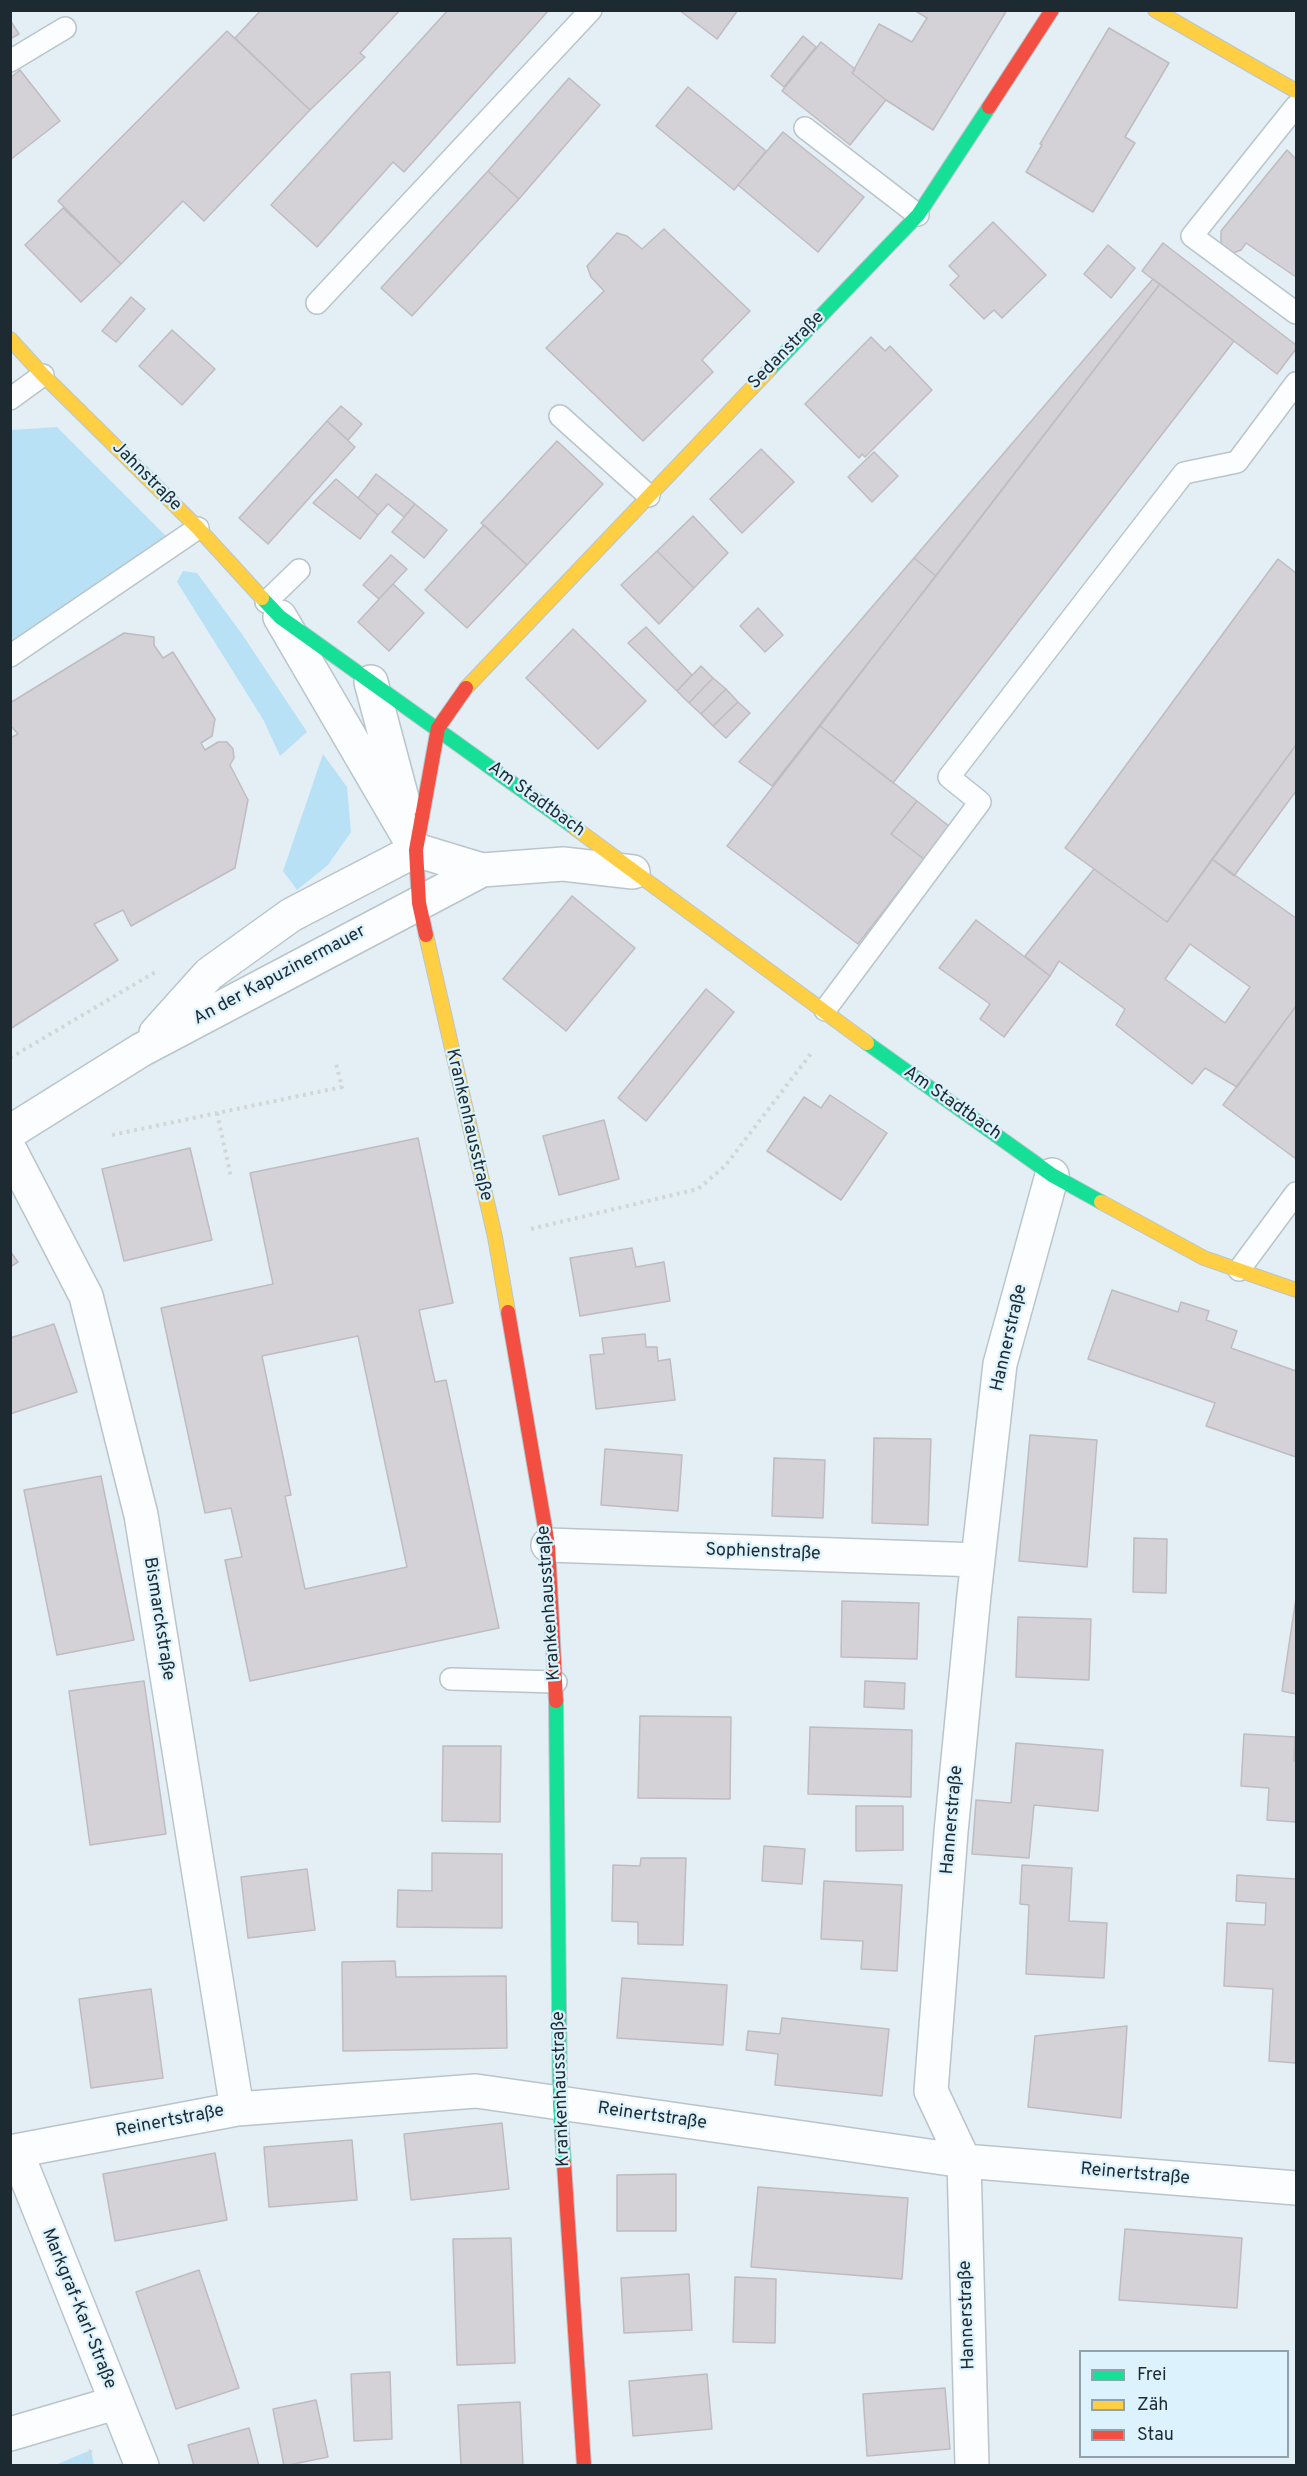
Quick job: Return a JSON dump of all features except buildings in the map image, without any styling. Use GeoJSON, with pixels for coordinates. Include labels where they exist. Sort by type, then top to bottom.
{"type":"FeatureCollection","features":[{"type":"Feature","properties":{"kind":"street","name":"Sedanstraße"},"geometry":{"type":"LineString","coordinates":[[488,665],[918,215],[1052,10]]}},
{"type":"Feature","properties":{"kind":"street"},"geometry":{"type":"LineString","coordinates":[[1155,10],[1296,91]]}},
{"type":"Feature","properties":{"kind":"street","name":"Jahnstraße"},"geometry":{"type":"LineString","coordinates":[[10,339],[43,375],[198,528],[273,609],[371,682],[438,728]]}},
{"type":"Feature","properties":{"kind":"street","name":"Jahnstraße"},"geometry":{"type":"LineString","coordinates":[[273,609],[328,703],[349,733],[416,850]]}},
{"type":"Feature","properties":{"kind":"street","name":"Krankenhausstraße"},"geometry":{"type":"LineString","coordinates":[[488,665],[470,682],[438,728],[416,850],[419,903],[495,1237],[548,1545],[556,1682],[560,2104],[584,2466]]}},
{"type":"Feature","properties":{"kind":"street"},"geometry":{"type":"LineString","coordinates":[[371,682],[416,850]]}},
{"type":"Feature","properties":{"kind":"street"},"geometry":{"type":"LineString","coordinates":[[349,733],[438,728]]}},
{"type":"Feature","properties":{"kind":"street","name":"Am Stadtbach"},"geometry":{"type":"LineString","coordinates":[[438,728],[1052,1175],[1204,1258],[1296,1290]]}},
{"type":"Feature","properties":{"kind":"street","name":"Am Stadtbach"},"geometry":{"type":"LineString","coordinates":[[416,850],[482,870],[563,864],[633,872]]}},
{"type":"Feature","properties":{"kind":"street","name":"An der Kapuzinermauer"},"geometry":{"type":"LineString","coordinates":[[141,1050],[209,974],[291,915],[416,850]]}},
{"type":"Feature","properties":{"kind":"street","name":"Am Stadtbach"},"geometry":{"type":"LineString","coordinates":[[419,903],[482,870]]}},
{"type":"Feature","properties":{"kind":"street","name":"An der Kapuzinermauer"},"geometry":{"type":"LineString","coordinates":[[10,1132],[141,1050],[419,903]]}},
{"type":"Feature","properties":{"kind":"street","name":"Bismarckstraße"},"geometry":{"type":"LineString","coordinates":[[10,1150],[86,1296],[141,1515],[237,2109]]}},
{"type":"Feature","properties":{"kind":"street","name":"Hannerstraße"},"geometry":{"type":"LineString","coordinates":[[972,2466],[964,2161],[931,2091],[951,1832],[1000,1364],[1052,1175]]}},
{"type":"Feature","properties":{"kind":"street","name":"Sophienstraße"},"geometry":{"type":"LineString","coordinates":[[548,1545],[978,1560]]}},
{"type":"Feature","properties":{"kind":"street","name":"Reinertstraße"},"geometry":{"type":"LineString","coordinates":[[13,2152],[237,2109],[476,2091],[964,2161],[1296,2188]]}},
{"type":"Feature","properties":{"kind":"street","name":"Markgraf-Karl-Straße"},"geometry":{"type":"LineString","coordinates":[[13,2152],[142,2466]]}},
{"type":"Feature","properties":{"kind":"street"},"geometry":{"type":"LineString","coordinates":[[10,2434],[115,2403]]}},
{"type":"Feature","properties":{"kind":"lane"},"geometry":{"type":"LineString","coordinates":[[317,303],[591,10]]}},
{"type":"Feature","properties":{"kind":"lane"},"geometry":{"type":"LineString","coordinates":[[10,61],[65,28]]}},
{"type":"Feature","properties":{"kind":"lane"},"geometry":{"type":"LineString","coordinates":[[1296,106],[1192,236],[1296,313]]}},
{"type":"Feature","properties":{"kind":"lane"},"geometry":{"type":"LineString","coordinates":[[805,128],[918,215]]}},
{"type":"Feature","properties":{"kind":"lane"},"geometry":{"type":"LineString","coordinates":[[10,399],[43,375]]}},
{"type":"Feature","properties":{"kind":"lane"},"geometry":{"type":"LineString","coordinates":[[831,1016],[980,802],[950,777],[1184,472],[1237,462],[1296,383]]}},
{"type":"Feature","properties":{"kind":"lane"},"geometry":{"type":"LineString","coordinates":[[560,416],[649,496]]}},
{"type":"Feature","properties":{"kind":"lane"},"geometry":{"type":"LineString","coordinates":[[10,656],[198,528]]}},
{"type":"Feature","properties":{"kind":"lane"},"geometry":{"type":"LineString","coordinates":[[273,609],[299,570]]}},
{"type":"Feature","properties":{"kind":"lane"},"geometry":{"type":"LineString","coordinates":[[1239,1270],[1296,1193]]}},
{"type":"Feature","properties":{"kind":"lane"},"geometry":{"type":"LineString","coordinates":[[452,1679],[556,1682]]}},
{"type":"Feature","properties":{"kind":"path"},"geometry":{"type":"LineString","coordinates":[[10,1058],[144,980],[162,967]]}},
{"type":"Feature","properties":{"kind":"path"},"geometry":{"type":"LineString","coordinates":[[495,1237],[698,1189],[725,1166],[831,1016]]}},
{"type":"Feature","properties":{"kind":"path"},"geometry":{"type":"LineString","coordinates":[[112,1135],[342,1088],[336,1064]]}},
{"type":"Feature","properties":{"kind":"path"},"geometry":{"type":"LineString","coordinates":[[217,1113],[231,1177]]}},
{"type":"Feature","properties":{"kind":"shaded area"},"geometry":{"type":"Polygon","coordinates":[[[57,427],[169,539],[11,646],[11,430],[57,427]]]}},
{"type":"Feature","properties":{"kind":"shaded area"},"geometry":{"type":"Polygon","coordinates":[[[183,571],[197,573],[242,634],[307,732],[280,756],[264,721],[177,582],[183,571]]]}},
{"type":"Feature","properties":{"kind":"shaded area"},"geometry":{"type":"Polygon","coordinates":[[[323,754],[347,787],[351,832],[328,865],[297,890],[283,871],[323,754]]]}},
{"type":"Feature","properties":{"kind":"shaded area"},"geometry":{"type":"Polygon","coordinates":[[[91,2450],[94,2465],[55,2465],[91,2450]]]}},
{"type":"Feature","properties":{"kind":"traffic: fast"},"geometry":{"type":"LineString","coordinates":[[770,369],[918,215],[989,107]]}},
{"type":"Feature","properties":{"kind":"traffic: fast"},"geometry":{"type":"LineString","coordinates":[[262,598],[280,617],[575,828]]}},
{"type":"Feature","properties":{"kind":"traffic: fast"},"geometry":{"type":"LineString","coordinates":[[867,1043],[1052,1175],[1101,1202]]}},
{"type":"Feature","properties":{"kind":"traffic: fast"},"geometry":{"type":"LineString","coordinates":[[556,1701],[560,2104],[564,2164]]}},
{"type":"Feature","properties":{"kind":"traffic: slow"},"geometry":{"type":"LineString","coordinates":[[1155,10],[1296,91]]}},
{"type":"Feature","properties":{"kind":"traffic: slow"},"geometry":{"type":"LineString","coordinates":[[10,339],[43,375],[198,528],[262,598]]}},
{"type":"Feature","properties":{"kind":"traffic: slow"},"geometry":{"type":"LineString","coordinates":[[466,688],[770,369]]}},
{"type":"Feature","properties":{"kind":"traffic: slow"},"geometry":{"type":"LineString","coordinates":[[575,828],[867,1043]]}},
{"type":"Feature","properties":{"kind":"traffic: slow"},"geometry":{"type":"LineString","coordinates":[[426,935],[495,1237],[508,1312]]}},
{"type":"Feature","properties":{"kind":"traffic: slow"},"geometry":{"type":"LineString","coordinates":[[1101,1202],[1204,1258],[1296,1290]]}},
{"type":"Feature","properties":{"kind":"traffic: jam"},"geometry":{"type":"LineString","coordinates":[[989,107],[1052,10]]}},
{"type":"Feature","properties":{"kind":"traffic: jam"},"geometry":{"type":"LineString","coordinates":[[426,935],[419,903],[416,850],[438,728],[466,688]]}},
{"type":"Feature","properties":{"kind":"traffic: jam"},"geometry":{"type":"LineString","coordinates":[[508,1312],[548,1545],[556,1701]]}},
{"type":"Feature","properties":{"kind":"traffic: jam"},"geometry":{"type":"LineString","coordinates":[[564,2164],[584,2466]]}}]}
